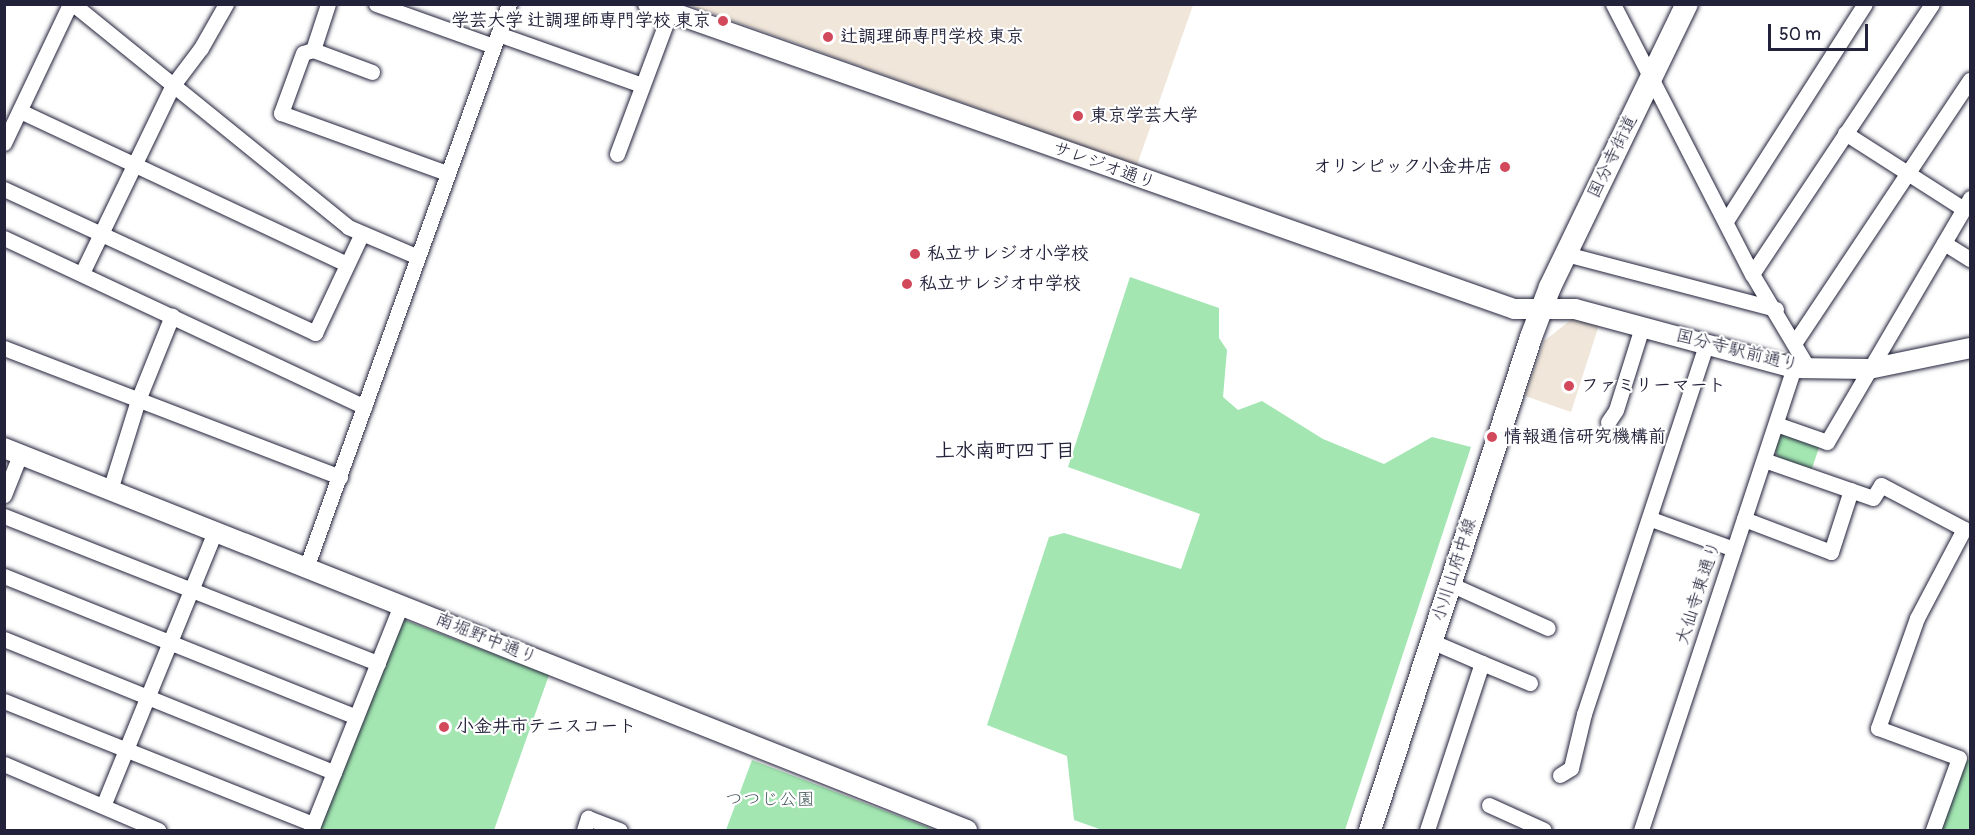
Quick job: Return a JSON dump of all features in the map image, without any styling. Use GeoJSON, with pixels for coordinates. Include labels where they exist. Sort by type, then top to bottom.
{"type":"FeatureCollection","features":[{"type":"Feature","properties":{"kind":"main road","name":"国分寺街道"},"geometry":{"type":"LineString","coordinates":[[1541,311],[1566,254],[1687,4]]}},
{"type":"Feature","properties":{"kind":"main road","name":"小川山府中線"},"geometry":{"type":"LineString","coordinates":[[1370,831],[1541,311]]}},
{"type":"Feature","properties":{"kind":"street"},"geometry":{"type":"LineString","coordinates":[[4,143],[71,4],[348,227],[416,256]]}},
{"type":"Feature","properties":{"kind":"street"},"geometry":{"type":"LineString","coordinates":[[82,273],[173,85],[201,48],[226,4]]}},
{"type":"Feature","properties":{"kind":"street"},"geometry":{"type":"LineString","coordinates":[[313,50],[328,4]]}},
{"type":"Feature","properties":{"kind":"street"},"geometry":{"type":"LineString","coordinates":[[376,4],[642,85]]}},
{"type":"Feature","properties":{"kind":"street"},"geometry":{"type":"LineString","coordinates":[[306,568],[340,477],[416,256],[509,4]]}},
{"type":"Feature","properties":{"kind":"street","name":"サレジオ通り"},"geometry":{"type":"LineString","coordinates":[[648,4],[1514,309],[1541,311]]}},
{"type":"Feature","properties":{"kind":"street"},"geometry":{"type":"LineString","coordinates":[[1613,4],[1650,80],[1752,274],[1795,342],[1801,368]]}},
{"type":"Feature","properties":{"kind":"street"},"geometry":{"type":"LineString","coordinates":[[1726,221],[1865,4]]}},
{"type":"Feature","properties":{"kind":"street"},"geometry":{"type":"LineString","coordinates":[[1752,274],[1932,4]]}},
{"type":"Feature","properties":{"kind":"street"},"geometry":{"type":"LineString","coordinates":[[617,154],[670,12]]}},
{"type":"Feature","properties":{"kind":"street"},"geometry":{"type":"LineString","coordinates":[[372,72],[313,50],[303,53],[281,113],[447,173]]}},
{"type":"Feature","properties":{"kind":"street"},"geometry":{"type":"LineString","coordinates":[[1795,342],[1971,80]]}},
{"type":"Feature","properties":{"kind":"street"},"geometry":{"type":"LineString","coordinates":[[20,111],[347,264]]}},
{"type":"Feature","properties":{"kind":"street"},"geometry":{"type":"LineString","coordinates":[[1776,424],[1827,442],[1967,203],[1908,173],[1845,133]]}},
{"type":"Feature","properties":{"kind":"street"},"geometry":{"type":"LineString","coordinates":[[4,189],[315,333],[362,233]]}},
{"type":"Feature","properties":{"kind":"street"},"geometry":{"type":"LineString","coordinates":[[4,238],[364,407]]}},
{"type":"Feature","properties":{"kind":"street"},"geometry":{"type":"LineString","coordinates":[[1944,243],[1971,259]]}},
{"type":"Feature","properties":{"kind":"street"},"geometry":{"type":"LineString","coordinates":[[1566,254],[1776,309]]}},
{"type":"Feature","properties":{"kind":"street","name":"国分寺駅前通り"},"geometry":{"type":"LineString","coordinates":[[1541,311],[1575,309],[1801,368],[1869,369],[1971,348]]}},
{"type":"Feature","properties":{"kind":"street"},"geometry":{"type":"LineString","coordinates":[[110,490],[138,400],[172,316]]}},
{"type":"Feature","properties":{"kind":"street"},"geometry":{"type":"LineString","coordinates":[[1608,422],[1616,410],[1642,327]]}},
{"type":"Feature","properties":{"kind":"street"},"geometry":{"type":"LineString","coordinates":[[1560,775],[1571,768],[1584,714],[1651,519],[1706,345]]}},
{"type":"Feature","properties":{"kind":"street"},"geometry":{"type":"LineString","coordinates":[[4,348],[340,477]]}},
{"type":"Feature","properties":{"kind":"street","name":"大仙寺東通り"},"geometry":{"type":"LineString","coordinates":[[1641,831],[1776,424],[1801,368]]}},
{"type":"Feature","properties":{"kind":"street"},"geometry":{"type":"LineString","coordinates":[[4,495],[12,451]]}},
{"type":"Feature","properties":{"kind":"street","name":"南堀野中通り"},"geometry":{"type":"LineString","coordinates":[[12,451],[967,831]]}},
{"type":"Feature","properties":{"kind":"street"},"geometry":{"type":"LineString","coordinates":[[1764,460],[1873,498],[1881,485],[1964,529],[1917,618],[1878,728],[1959,758],[1933,831]]}},
{"type":"Feature","properties":{"kind":"street"},"geometry":{"type":"LineString","coordinates":[[1744,519],[1831,552],[1851,490]]}},
{"type":"Feature","properties":{"kind":"street"},"geometry":{"type":"LineString","coordinates":[[4,516],[378,663]]}},
{"type":"Feature","properties":{"kind":"street"},"geometry":{"type":"LineString","coordinates":[[1651,519],[1734,549]]}},
{"type":"Feature","properties":{"kind":"street"},"geometry":{"type":"LineString","coordinates":[[103,806],[215,531]]}},
{"type":"Feature","properties":{"kind":"street"},"geometry":{"type":"LineString","coordinates":[[4,576],[356,717]]}},
{"type":"Feature","properties":{"kind":"street"},"geometry":{"type":"LineString","coordinates":[[1450,584],[1548,627]]}},
{"type":"Feature","properties":{"kind":"street"},"geometry":{"type":"LineString","coordinates":[[4,701],[312,827],[401,605]]}},
{"type":"Feature","properties":{"kind":"street"},"geometry":{"type":"LineString","coordinates":[[4,639],[334,772]]}},
{"type":"Feature","properties":{"kind":"street"},"geometry":{"type":"LineString","coordinates":[[1431,641],[1530,683]]}},
{"type":"Feature","properties":{"kind":"street"},"geometry":{"type":"LineString","coordinates":[[1427,831],[1482,663]]}},
{"type":"Feature","properties":{"kind":"street"},"geometry":{"type":"LineString","coordinates":[[4,764],[158,831]]}},
{"type":"Feature","properties":{"kind":"street"},"geometry":{"type":"LineString","coordinates":[[1489,805],[1544,831]]}},
{"type":"Feature","properties":{"kind":"street"},"geometry":{"type":"LineString","coordinates":[[584,831],[588,818],[620,831]]}},
{"type":"Feature","properties":{"kind":"shaded area","name":"東京学芸大学"},"geometry":{"type":"Polygon","coordinates":[[[688,5],[1193,5],[1137,165],[688,5]]]}},
{"type":"Feature","properties":{"kind":"shaded area"},"geometry":{"type":"Polygon","coordinates":[[[1572,319],[1599,325],[1571,412],[1525,396],[1544,341],[1572,319]]]}},
{"type":"Feature","properties":{"kind":"green space"},"geometry":{"type":"Polygon","coordinates":[[[1130,277],[1219,308],[1219,338],[1227,350],[1223,397],[1238,410],[1262,401],[1323,439],[1384,464],[1432,437],[1471,447],[1345,830],[1102,830],[1074,820],[1067,756],[987,725],[1049,537],[1064,533],[1181,569],[1200,514],[1068,467],[1130,277]]]}},
{"type":"Feature","properties":{"kind":"green space"},"geometry":{"type":"Polygon","coordinates":[[[1787,432],[1820,445],[1811,471],[1778,458],[1775,450],[1781,434],[1787,432]]]}},
{"type":"Feature","properties":{"kind":"green space","name":"小金井市テニスコート"},"geometry":{"type":"Polygon","coordinates":[[[402,619],[549,675],[494,830],[317,830],[402,619]]]}},
{"type":"Feature","properties":{"kind":"green space"},"geometry":{"type":"Polygon","coordinates":[[[1965,758],[1970,761],[1970,830],[1939,830],[1965,758]]]}},
{"type":"Feature","properties":{"kind":"green space","name":"つつじ公園"},"geometry":{"type":"Polygon","coordinates":[[[752,760],[935,830],[726,830],[752,760]]]}},
{"type":"Feature","properties":{"kind":"place","name":"学芸大学 辻調理師専門学校 東京"},"geometry":{"type":"Point","coordinates":[723,21]}},
{"type":"Feature","properties":{"kind":"place","name":"辻調理師専門学校 東京"},"geometry":{"type":"Point","coordinates":[828,37]}},
{"type":"Feature","properties":{"kind":"place","name":"東京学芸大学"},"geometry":{"type":"Point","coordinates":[1078,116]}},
{"type":"Feature","properties":{"kind":"place","name":"オリンピック小金井店"},"geometry":{"type":"Point","coordinates":[1505,167]}},
{"type":"Feature","properties":{"kind":"place","name":"私立サレジオ小学校"},"geometry":{"type":"Point","coordinates":[915,254]}},
{"type":"Feature","properties":{"kind":"place","name":"私立サレジオ中学校"},"geometry":{"type":"Point","coordinates":[907,284]}},
{"type":"Feature","properties":{"kind":"place","name":"ファミリーマート"},"geometry":{"type":"Point","coordinates":[1569,386]}},
{"type":"Feature","properties":{"kind":"place","name":"情報通信研究機構前"},"geometry":{"type":"Point","coordinates":[1492,437]}},
{"type":"Feature","properties":{"kind":"place","name":"小金井市テニスコート"},"geometry":{"type":"Point","coordinates":[444,727]}},
{"type":"Feature","properties":{"kind":"district","name":"上水南町四丁目"},"geometry":{"type":"Point","coordinates":[1005,450]}}]}
